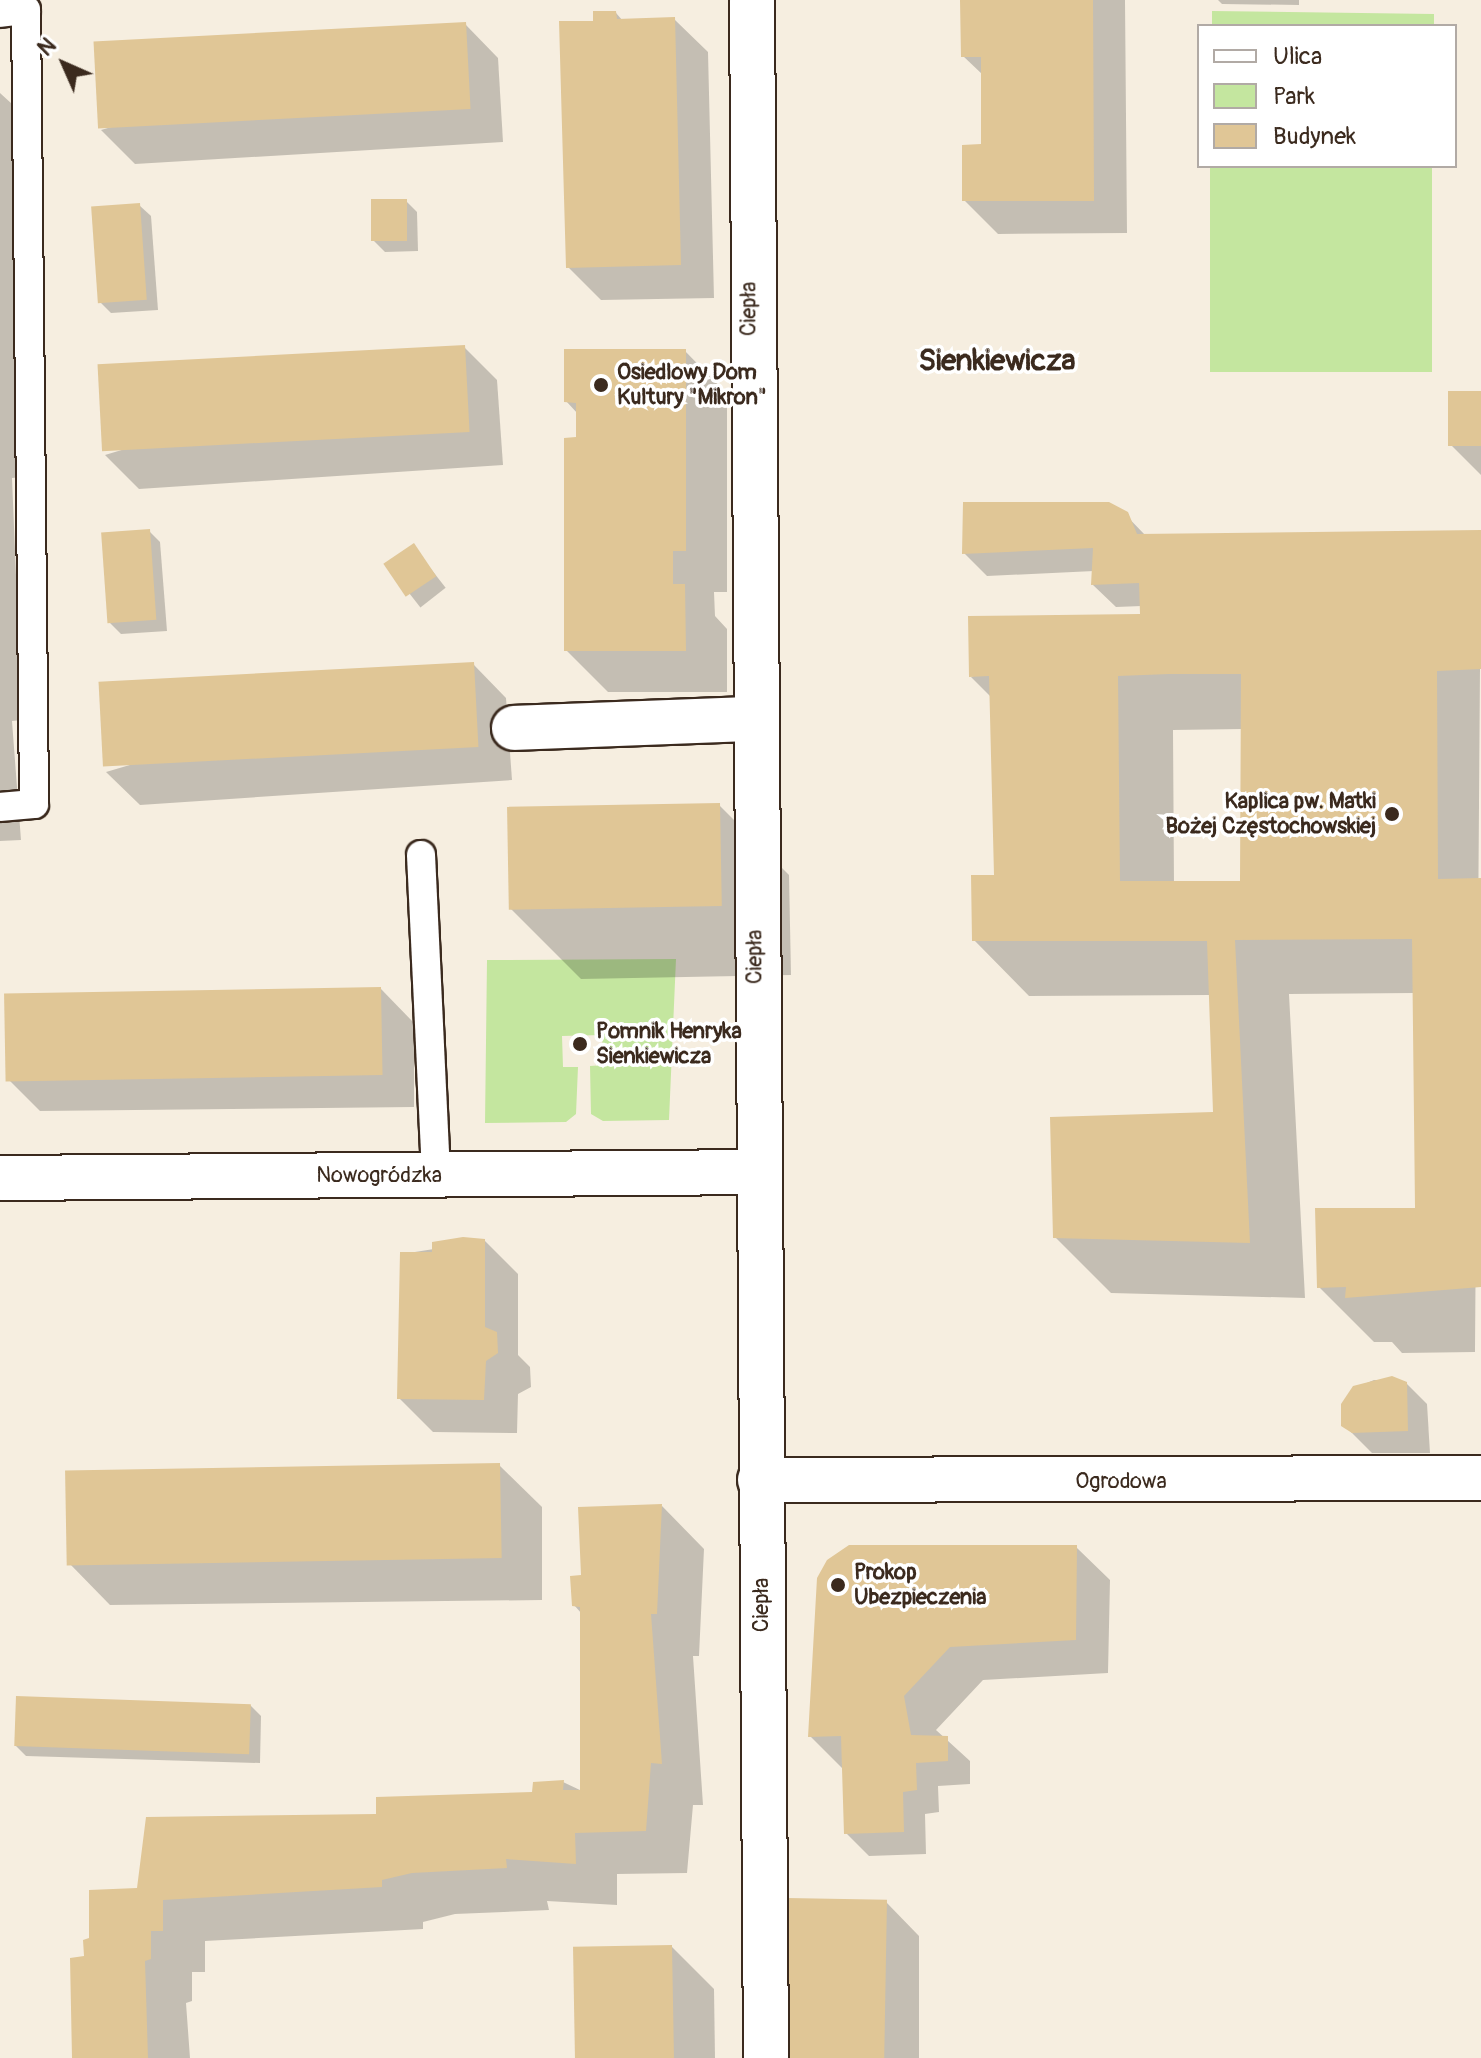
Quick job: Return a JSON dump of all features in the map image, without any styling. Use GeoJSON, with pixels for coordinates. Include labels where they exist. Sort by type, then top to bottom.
{"type":"FeatureCollection","features":[{"type":"Feature","properties":{"kind":"street","name":"Ciepła"},"geometry":{"type":"LineString","coordinates":[[752,0],[753,719],[766,2058]]}},
{"type":"Feature","properties":{"kind":"street"},"geometry":{"type":"LineString","coordinates":[[514,728],[753,719]]}},
{"type":"Feature","properties":{"kind":"street","name":"Nowogródzka"},"geometry":{"type":"LineString","coordinates":[[0,1178],[757,1172]]}},
{"type":"Feature","properties":{"kind":"street","name":"Ogrodowa"},"geometry":{"type":"LineString","coordinates":[[760,1480],[1481,1478]]}},
{"type":"Feature","properties":{"kind":"lane"},"geometry":{"type":"LineString","coordinates":[[0,807],[34,804],[11,8]]}},
{"type":"Feature","properties":{"kind":"lane"},"geometry":{"type":"LineString","coordinates":[[421,855],[436,1175]]}},
{"type":"Feature","properties":{"kind":"green space"},"geometry":{"type":"Polygon","coordinates":[[[1212,11],[1434,14],[1434,24],[1212,24],[1212,11]]]}},
{"type":"Feature","properties":{"kind":"green space"},"geometry":{"type":"Polygon","coordinates":[[[1210,168],[1432,168],[1432,372],[1210,372],[1210,168]]]}},
{"type":"Feature","properties":{"kind":"green space"},"geometry":{"type":"Polygon","coordinates":[[[676,959],[669,1120],[603,1121],[591,1114],[590,1066],[604,1065],[602,1035],[562,1036],[563,1067],[578,1067],[576,1114],[566,1122],[485,1123],[487,960],[676,959]]]}},
{"type":"Feature","properties":{"kind":"building"},"geometry":{"type":"Polygon","coordinates":[[[960,0],[1093,0],[1094,201],[962,201],[962,145],[981,144],[981,57],[961,57],[960,0]]]}},
{"type":"Feature","properties":{"kind":"building"},"geometry":{"type":"Polygon","coordinates":[[[593,11],[616,11],[617,19],[675,17],[681,265],[566,268],[559,21],[593,21],[593,11]]]}},
{"type":"Feature","properties":{"kind":"building"},"geometry":{"type":"Polygon","coordinates":[[[466,22],[471,109],[98,128],[94,42],[466,22]]]}},
{"type":"Feature","properties":{"kind":"building"},"geometry":{"type":"Polygon","coordinates":[[[371,199],[407,199],[407,241],[371,241],[371,199]]]}},
{"type":"Feature","properties":{"kind":"building"},"geometry":{"type":"Polygon","coordinates":[[[140,203],[147,300],[98,303],[91,206],[140,203]]]}},
{"type":"Feature","properties":{"kind":"building"},"geometry":{"type":"Polygon","coordinates":[[[465,345],[470,432],[102,451],[98,364],[465,345]]]}},
{"type":"Feature","properties":{"kind":"building"},"geometry":{"type":"Polygon","coordinates":[[[564,349],[686,349],[686,551],[673,551],[673,584],[685,584],[686,651],[564,651],[564,438],[576,437],[576,403],[564,402],[564,349]]]}},
{"type":"Feature","properties":{"kind":"building"},"geometry":{"type":"Polygon","coordinates":[[[1448,391],[1481,391],[1481,446],[1448,446],[1448,391]]]}},
{"type":"Feature","properties":{"kind":"building"},"geometry":{"type":"Polygon","coordinates":[[[963,502],[1109,502],[1128,512],[1137,534],[1481,530],[1481,669],[1437,671],[1438,879],[1481,878],[1481,1287],[1345,1298],[1346,1287],[1317,1288],[1315,1208],[1415,1208],[1412,939],[1235,940],[1250,1243],[1053,1238],[1050,1117],[1213,1112],[1207,941],[972,941],[971,875],[994,875],[989,676],[969,677],[968,616],[1140,614],[1139,583],[1091,585],[1093,548],[962,554],[963,502]],[[1241,674],[1118,676],[1120,881],[1240,881],[1241,674]]]}},
{"type":"Feature","properties":{"kind":"building"},"geometry":{"type":"Polygon","coordinates":[[[150,529],[156,620],[107,623],[101,532],[150,529]]]}},
{"type":"Feature","properties":{"kind":"building"},"geometry":{"type":"Polygon","coordinates":[[[414,543],[436,576],[406,597],[383,564],[414,543]]]}},
{"type":"Feature","properties":{"kind":"building"},"geometry":{"type":"Polygon","coordinates":[[[474,662],[478,747],[103,767],[99,682],[474,662]]]}},
{"type":"Feature","properties":{"kind":"building"},"geometry":{"type":"Polygon","coordinates":[[[720,803],[722,906],[509,910],[507,807],[720,803]]]}},
{"type":"Feature","properties":{"kind":"building"},"geometry":{"type":"Polygon","coordinates":[[[381,987],[383,1075],[6,1082],[4,994],[381,987]]]}},
{"type":"Feature","properties":{"kind":"building"},"geometry":{"type":"Polygon","coordinates":[[[463,1237],[485,1239],[485,1327],[497,1332],[498,1353],[486,1361],[484,1400],[397,1399],[400,1252],[432,1252],[432,1242],[463,1237]]]}},
{"type":"Feature","properties":{"kind":"building"},"geometry":{"type":"Polygon","coordinates":[[[1392,1376],[1407,1382],[1408,1431],[1352,1433],[1341,1426],[1341,1404],[1353,1386],[1392,1376]]]}},
{"type":"Feature","properties":{"kind":"building"},"geometry":{"type":"Polygon","coordinates":[[[500,1463],[502,1558],[67,1566],[65,1471],[500,1463]]]}},
{"type":"Feature","properties":{"kind":"building"},"geometry":{"type":"Polygon","coordinates":[[[662,1504],[657,1614],[651,1614],[662,1764],[651,1763],[646,1831],[575,1833],[576,1864],[506,1859],[507,1868],[412,1873],[382,1880],[382,1887],[163,1900],[163,1931],[151,1931],[151,1959],[145,1961],[148,2058],[72,2058],[70,1958],[84,1956],[83,1940],[89,1938],[89,1890],[137,1888],[146,1817],[376,1814],[376,1797],[532,1792],[533,1782],[564,1780],[563,1790],[580,1790],[580,1607],[572,1606],[570,1576],[581,1575],[578,1507],[662,1504]]]}},
{"type":"Feature","properties":{"kind":"building"},"geometry":{"type":"Polygon","coordinates":[[[849,1545],[1077,1545],[1076,1640],[950,1647],[904,1696],[911,1735],[948,1736],[948,1761],[916,1763],[917,1790],[903,1792],[904,1832],[844,1834],[841,1736],[808,1737],[817,1578],[827,1560],[849,1545]]]}},
{"type":"Feature","properties":{"kind":"building"},"geometry":{"type":"Polygon","coordinates":[[[16,1696],[251,1704],[249,1754],[14,1746],[16,1696]]]}},
{"type":"Feature","properties":{"kind":"building"},"geometry":{"type":"Polygon","coordinates":[[[787,1898],[887,1900],[884,2058],[784,2058],[787,1898]]]}},
{"type":"Feature","properties":{"kind":"building"},"geometry":{"type":"Polygon","coordinates":[[[672,1945],[674,2058],[575,2058],[573,1947],[672,1945]]]}},
{"type":"Feature","properties":{"kind":"place","name":"Osiedlowy Dom Kultury \"Mikron\""},"geometry":{"type":"Point","coordinates":[601,385]}},
{"type":"Feature","properties":{"kind":"place","name":"Kaplica pw. Matki Bożej Częstochowskiej"},"geometry":{"type":"Point","coordinates":[1392,814]}},
{"type":"Feature","properties":{"kind":"place","name":"Pomnik Henryka Sienkiewicza"},"geometry":{"type":"Point","coordinates":[580,1044]}},
{"type":"Feature","properties":{"kind":"place","name":"Prokop Ubezpieczenia"},"geometry":{"type":"Point","coordinates":[838,1585]}},
{"type":"Feature","properties":{"kind":"district","name":"Sienkiewicza"},"geometry":{"type":"Point","coordinates":[997,361]}}]}
